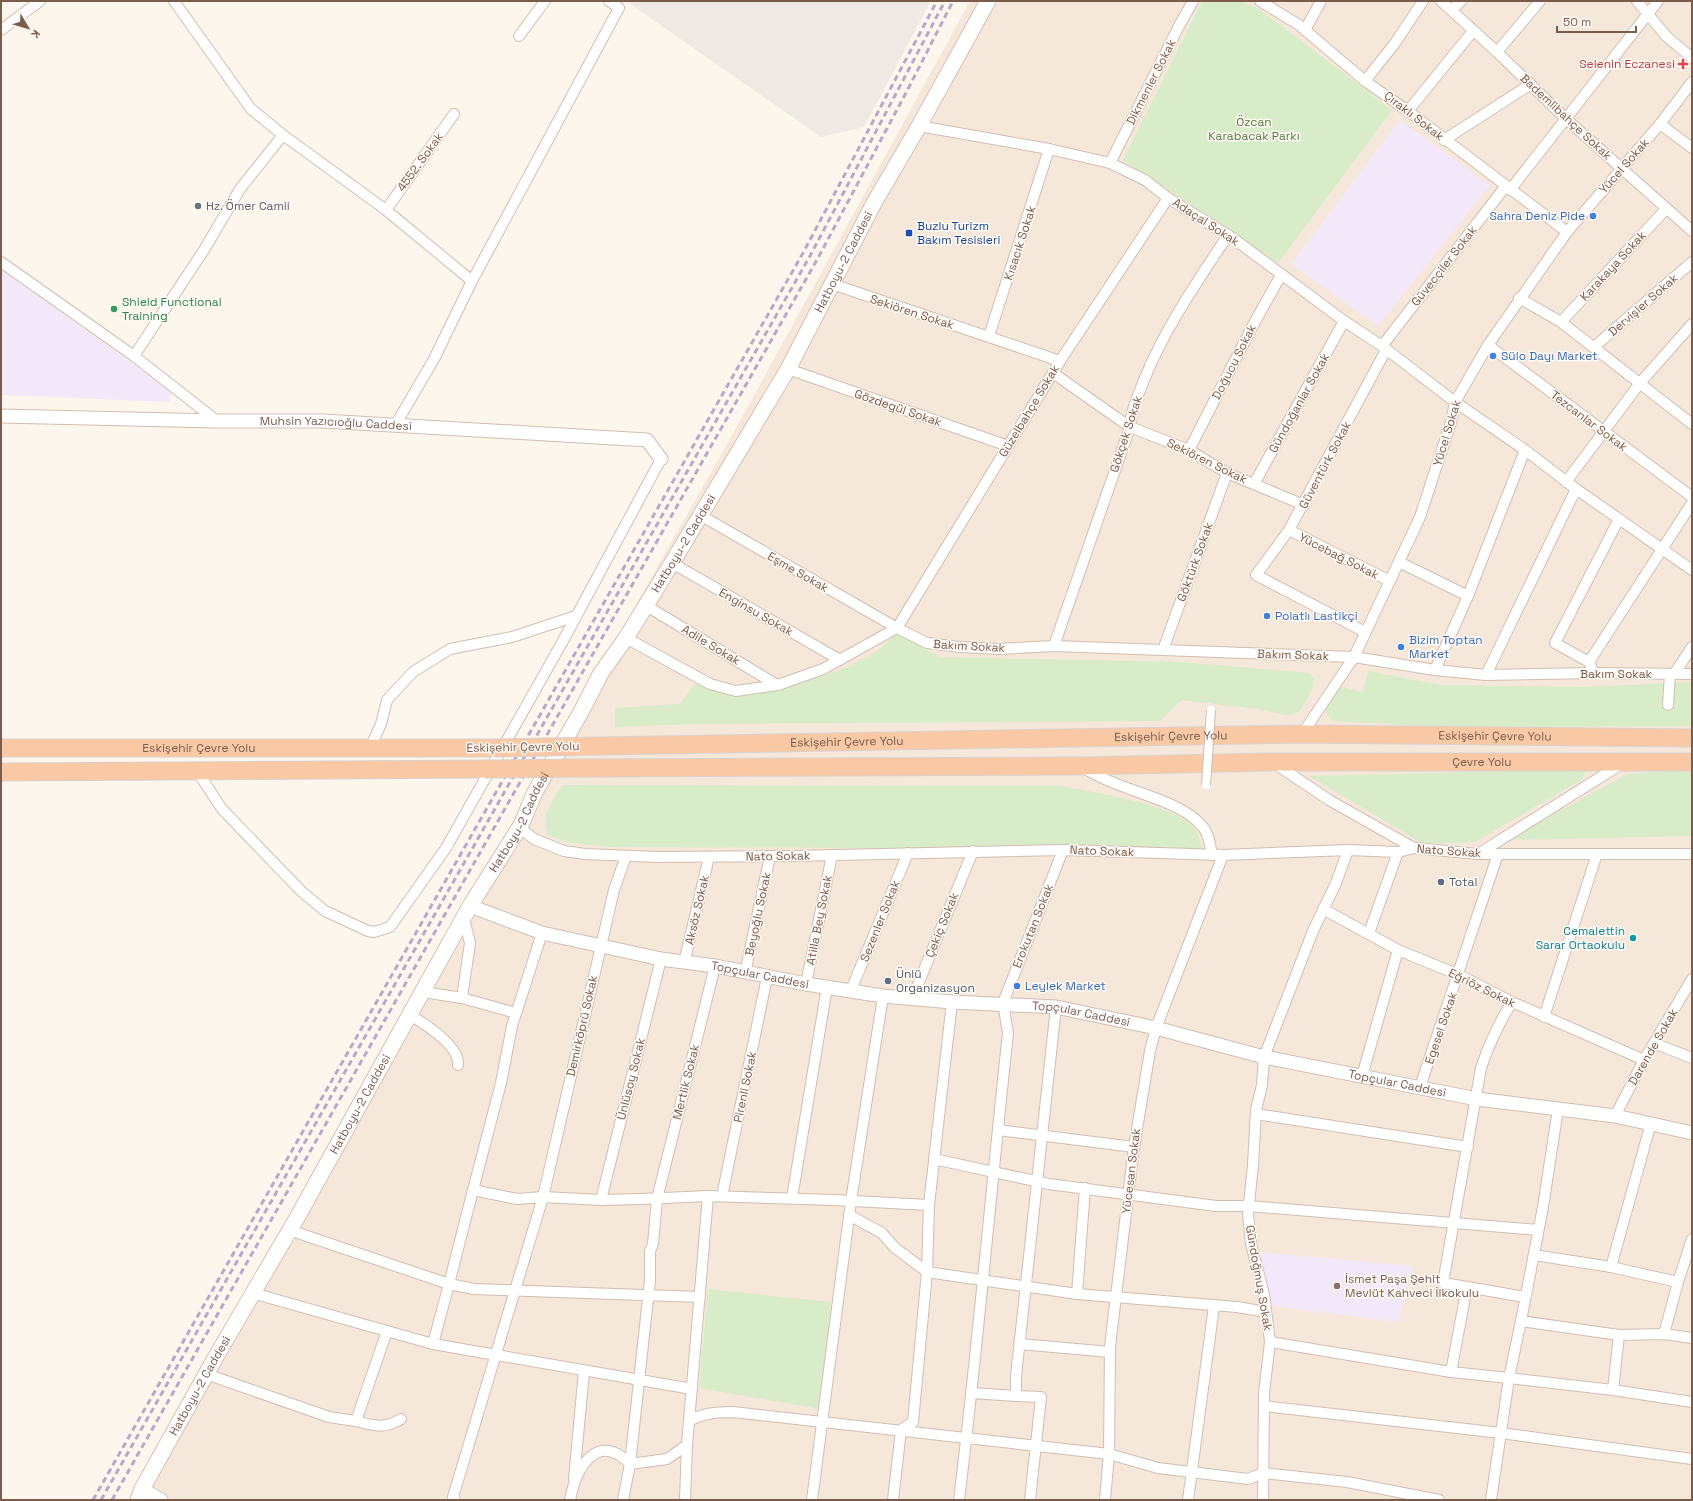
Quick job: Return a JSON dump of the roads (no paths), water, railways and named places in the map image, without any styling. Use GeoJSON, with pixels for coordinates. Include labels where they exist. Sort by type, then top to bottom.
{"type":"FeatureCollection","features":[{"type":"Feature","properties":{"kind":"highway","name":"Eskişehir Çevre Yolu"},"geometry":{"type":"LineString","coordinates":[[1,748],[495,748],[1302,734],[1692,738]]}},
{"type":"Feature","properties":{"kind":"highway","name":"Eskişehir Çevre Yolu"},"geometry":{"type":"LineString","coordinates":[[1,772],[1079,766],[1273,762]]}},
{"type":"Feature","properties":{"kind":"highway","name":"Çevre Yolu"},"geometry":{"type":"LineString","coordinates":[[1273,762],[1692,762]]}},
{"type":"Feature","properties":{"kind":"main road","name":"Hatboyu-2 Caddesi"},"geometry":{"type":"LineString","coordinates":[[140,1494],[206,1374],[289,1230],[467,913],[521,825],[535,792],[581,712],[601,673],[626,638],[788,369],[874,203],[919,126],[988,1]]}},
{"type":"Feature","properties":{"kind":"street"},"geometry":{"type":"LineString","coordinates":[[1,30],[40,1]]}},
{"type":"Feature","properties":{"kind":"street"},"geometry":{"type":"LineString","coordinates":[[174,1],[251,109],[283,135],[386,210],[472,281]]}},
{"type":"Feature","properties":{"kind":"street"},"geometry":{"type":"LineString","coordinates":[[519,36],[545,1]]}},
{"type":"Feature","properties":{"kind":"street"},"geometry":{"type":"LineString","coordinates":[[396,424],[434,359],[472,281],[619,8],[609,1]]}},
{"type":"Feature","properties":{"kind":"street","name":"Çıraklı Sokak"},"geometry":{"type":"LineString","coordinates":[[1260,1],[1305,30],[1365,81],[1408,111],[1444,140],[1567,232]]}},
{"type":"Feature","properties":{"kind":"street"},"geometry":{"type":"LineString","coordinates":[[1305,30],[1321,1]]}},
{"type":"Feature","properties":{"kind":"street"},"geometry":{"type":"LineString","coordinates":[[1365,81],[1395,43],[1423,1]]}},
{"type":"Feature","properties":{"kind":"street","name":"Bademlibahçe Sokak"},"geometry":{"type":"LineString","coordinates":[[1441,1],[1531,84],[1565,118],[1692,231]]}},
{"type":"Feature","properties":{"kind":"street"},"geometry":{"type":"LineString","coordinates":[[1452,10],[1461,1]]}},
{"type":"Feature","properties":{"kind":"street"},"geometry":{"type":"LineString","coordinates":[[1497,52],[1540,1]]}},
{"type":"Feature","properties":{"kind":"street"},"geometry":{"type":"LineString","coordinates":[[1637,1],[1667,37],[1691,55]]}},
{"type":"Feature","properties":{"kind":"street","name":"Güvecçiler Sokak"},"geometry":{"type":"LineString","coordinates":[[1384,348],[1508,188],[1658,1]]}},
{"type":"Feature","properties":{"kind":"street","name":"Dikmenler Sokak"},"geometry":{"type":"LineString","coordinates":[[1110,163],[1180,24],[1188,3]]}},
{"type":"Feature","properties":{"kind":"street"},"geometry":{"type":"LineString","coordinates":[[1408,111],[1473,31]]}},
{"type":"Feature","properties":{"kind":"street","name":"Yücel Sokak"},"geometry":{"type":"LineString","coordinates":[[1302,734],[1354,657],[1420,517],[1451,422],[1455,402],[1488,345],[1567,232],[1660,124],[1692,82]]}},
{"type":"Feature","properties":{"kind":"street"},"geometry":{"type":"LineString","coordinates":[[1444,140],[1531,84]]}},
{"type":"Feature","properties":{"kind":"street","name":"4552. Sokak"},"geometry":{"type":"LineString","coordinates":[[386,210],[454,114]]}},
{"type":"Feature","properties":{"kind":"street"},"geometry":{"type":"LineString","coordinates":[[1660,124],[1692,148]]}},
{"type":"Feature","properties":{"kind":"street","name":"Adaçal Sokak"},"geometry":{"type":"LineString","coordinates":[[919,126],[1049,149],[1110,163],[1145,180],[1168,198],[1228,235],[1281,276],[1384,348],[1455,402],[1525,450],[1566,482],[1661,550],[1692,570]]}},
{"type":"Feature","properties":{"kind":"street"},"geometry":{"type":"LineString","coordinates":[[134,356],[204,250],[240,189],[283,135]]}},
{"type":"Feature","properties":{"kind":"street","name":"Kısacık Sokak"},"geometry":{"type":"LineString","coordinates":[[989,336],[1049,149]]}},
{"type":"Feature","properties":{"kind":"street","name":"Güzelbahçe Sokak"},"geometry":{"type":"LineString","coordinates":[[897,628],[1060,361],[1168,198]]}},
{"type":"Feature","properties":{"kind":"street","name":"Karakaya Sokak"},"geometry":{"type":"LineString","coordinates":[[1560,322],[1666,209]]}},
{"type":"Feature","properties":{"kind":"street","name":"Gökçek Sokak"},"geometry":{"type":"LineString","coordinates":[[1054,646],[1130,427],[1131,413],[1156,352],[1186,299],[1228,235]]}},
{"type":"Feature","properties":{"kind":"street"},"geometry":{"type":"LineString","coordinates":[[1,262],[134,356],[217,421]]}},
{"type":"Feature","properties":{"kind":"street","name":"Dervişler Sokak"},"geometry":{"type":"LineString","coordinates":[[1594,347],[1692,262]]}},
{"type":"Feature","properties":{"kind":"street","name":"Doğucu Sokak"},"geometry":{"type":"LineString","coordinates":[[1189,450],[1252,327],[1281,276]]}},
{"type":"Feature","properties":{"kind":"street","name":"Sekiören Sokak"},"geometry":{"type":"LineString","coordinates":[[832,284],[1060,361]]}},
{"type":"Feature","properties":{"kind":"street"},"geometry":{"type":"LineString","coordinates":[[1520,298],[1560,322],[1690,419]]}},
{"type":"Feature","properties":{"kind":"street","name":"Gündoğanlar Sokak"},"geometry":{"type":"LineString","coordinates":[[1254,484],[1344,321]]}},
{"type":"Feature","properties":{"kind":"street"},"geometry":{"type":"LineString","coordinates":[[1566,482],[1640,383],[1692,324]]}},
{"type":"Feature","properties":{"kind":"street","name":"Tezcanlar Sokak"},"geometry":{"type":"LineString","coordinates":[[1488,345],[1602,432],[1692,497]]}},
{"type":"Feature","properties":{"kind":"street","name":"Güventürk Sokak"},"geometry":{"type":"LineString","coordinates":[[1365,632],[1256,575],[1289,530],[1304,505],[1384,348]]}},
{"type":"Feature","properties":{"kind":"street","name":"Gözdegül Sokak"},"geometry":{"type":"LineString","coordinates":[[788,369],[1008,446]]}},
{"type":"Feature","properties":{"kind":"street","name":"Sekiören Sokak"},"geometry":{"type":"LineString","coordinates":[[1053,373],[1130,427],[1189,450],[1227,473],[1304,505]]}},
{"type":"Feature","properties":{"kind":"street","name":"Muhsin Yazıcıoğlu Caddesi"},"geometry":{"type":"LineString","coordinates":[[1,416],[217,421],[323,421],[396,424],[647,440],[661,459]]}},
{"type":"Feature","properties":{"kind":"street"},"geometry":{"type":"LineString","coordinates":[[1435,670],[1468,596],[1525,450]]}},
{"type":"Feature","properties":{"kind":"street"},"geometry":{"type":"LineString","coordinates":[[197,771],[222,809],[301,891],[325,911],[368,931],[374,932],[390,928],[446,848],[576,616],[661,459]]}},
{"type":"Feature","properties":{"kind":"street","name":"Göktürk Sokak"},"geometry":{"type":"LineString","coordinates":[[1163,650],[1227,473]]}},
{"type":"Feature","properties":{"kind":"street"},"geometry":{"type":"LineString","coordinates":[[1486,675],[1576,489]]}},
{"type":"Feature","properties":{"kind":"street"},"geometry":{"type":"LineString","coordinates":[[1589,662],[1692,503]]}},
{"type":"Feature","properties":{"kind":"street","name":"Eşme Sokak"},"geometry":{"type":"LineString","coordinates":[[700,515],[897,628]]}},
{"type":"Feature","properties":{"kind":"street"},"geometry":{"type":"LineString","coordinates":[[1594,673],[1589,662],[1555,643],[1619,519]]}},
{"type":"Feature","properties":{"kind":"street","name":"Yücebağ Sokak"},"geometry":{"type":"LineString","coordinates":[[1289,530],[1390,581]]}},
{"type":"Feature","properties":{"kind":"street"},"geometry":{"type":"LineString","coordinates":[[1399,562],[1468,596]]}},
{"type":"Feature","properties":{"kind":"street","name":"Enginsu Sokak"},"geometry":{"type":"LineString","coordinates":[[672,563],[840,660]]}},
{"type":"Feature","properties":{"kind":"street","name":"Adile Sokak"},"geometry":{"type":"LineString","coordinates":[[645,605],[778,685]]}},
{"type":"Feature","properties":{"kind":"street"},"geometry":{"type":"LineString","coordinates":[[370,748],[381,724],[387,700],[413,672],[450,649],[512,637],[576,616]]}},
{"type":"Feature","properties":{"kind":"street"},"geometry":{"type":"LineString","coordinates":[[626,638],[710,684],[736,691],[767,685],[778,685],[823,669],[897,628]]}},
{"type":"Feature","properties":{"kind":"street","name":"Bakım Sokak"},"geometry":{"type":"LineString","coordinates":[[897,628],[927,643],[960,647],[997,649],[1054,646],[1354,657],[1435,670],[1486,675],[1594,673],[1692,674]]}},
{"type":"Feature","properties":{"kind":"street"},"geometry":{"type":"LineString","coordinates":[[1668,705],[1672,674],[1692,647]]}},
{"type":"Feature","properties":{"kind":"street"},"geometry":{"type":"LineString","coordinates":[[1206,784],[1211,710]]}},
{"type":"Feature","properties":{"kind":"street"},"geometry":{"type":"LineString","coordinates":[[1273,762],[1329,800],[1414,848]]}},
{"type":"Feature","properties":{"kind":"street"},"geometry":{"type":"LineString","coordinates":[[1478,854],[1624,762]]}},
{"type":"Feature","properties":{"kind":"street"},"geometry":{"type":"LineString","coordinates":[[1079,766],[1112,783],[1167,804],[1190,816],[1203,826],[1209,840],[1212,855]]}},
{"type":"Feature","properties":{"kind":"street","name":"Nato Sokak"},"geometry":{"type":"LineString","coordinates":[[521,825],[524,831],[534,839],[564,851],[626,856],[709,857],[1063,850],[1223,855],[1348,850],[1398,852],[1414,848],[1478,854],[1692,854]]}},
{"type":"Feature","properties":{"kind":"street","name":"Erokutan Sokak"},"geometry":{"type":"LineString","coordinates":[[1003,1003],[1063,850]]}},
{"type":"Feature","properties":{"kind":"street","name":"Gündoğmuş Sokak"},"geometry":{"type":"LineString","coordinates":[[1263,1500],[1264,1406],[1270,1342],[1264,1294],[1251,1244],[1249,1206],[1254,1165],[1256,1114],[1262,1085],[1264,1057],[1298,969],[1348,850]]}},
{"type":"Feature","properties":{"kind":"street","name":"Çekiç Sokak"},"geometry":{"type":"LineString","coordinates":[[912,999],[973,851]]}},
{"type":"Feature","properties":{"kind":"street"},"geometry":{"type":"LineString","coordinates":[[1369,934],[1398,852]]}},
{"type":"Feature","properties":{"kind":"street","name":"Sezenler Sokak"},"geometry":{"type":"LineString","coordinates":[[851,990],[908,853]]}},
{"type":"Feature","properties":{"kind":"street","name":"Egesel Sokak"},"geometry":{"type":"LineString","coordinates":[[1420,1087],[1498,854]]}},
{"type":"Feature","properties":{"kind":"street"},"geometry":{"type":"LineString","coordinates":[[1544,1017],[1597,854]]}},
{"type":"Feature","properties":{"kind":"street","name":"Atilla Bey Sokak"},"geometry":{"type":"LineString","coordinates":[[806,984],[832,855]]}},
{"type":"Feature","properties":{"kind":"street","name":"Yücesan Sokak"},"geometry":{"type":"LineString","coordinates":[[1105,1500],[1109,1454],[1110,1352],[1134,1147],[1150,1051],[1156,1028],[1223,855]]}},
{"type":"Feature","properties":{"kind":"street","name":"Demirköprü Sokak"},"geometry":{"type":"LineString","coordinates":[[455,1500],[453,1497],[543,1197],[614,890],[626,856]]}},
{"type":"Feature","properties":{"kind":"street","name":"Beyoğlu Sokak"},"geometry":{"type":"LineString","coordinates":[[745,973],[770,856]]}},
{"type":"Feature","properties":{"kind":"street","name":"Aksöz Sokak"},"geometry":{"type":"LineString","coordinates":[[684,963],[709,857]]}},
{"type":"Feature","properties":{"kind":"street","name":"Eğriöz Sokak"},"geometry":{"type":"LineString","coordinates":[[1323,909],[1398,950],[1458,975],[1544,1017],[1644,1060]]}},
{"type":"Feature","properties":{"kind":"street"},"geometry":{"type":"LineString","coordinates":[[462,998],[470,943],[467,913]]}},
{"type":"Feature","properties":{"kind":"street","name":"Topçular Caddesi"},"geometry":{"type":"LineString","coordinates":[[467,913],[542,933],[661,959],[715,966],[806,984],[912,999],[1056,1007],[1156,1028],[1264,1057],[1477,1098],[1558,1110],[1616,1116],[1692,1133]]}},
{"type":"Feature","properties":{"kind":"street"},"geometry":{"type":"LineString","coordinates":[[432,1344],[473,1190],[516,1013],[542,933]]}},
{"type":"Feature","properties":{"kind":"street"},"geometry":{"type":"LineString","coordinates":[[1362,1076],[1398,950]]}},
{"type":"Feature","properties":{"kind":"street","name":"Ünlüsoy Sokak"},"geometry":{"type":"LineString","coordinates":[[601,1200],[661,959]]}},
{"type":"Feature","properties":{"kind":"street","name":"Mertlik Sokak"},"geometry":{"type":"LineString","coordinates":[[623,1500],[630,1464],[651,1268],[650,1251],[657,1199],[715,966]]}},
{"type":"Feature","properties":{"kind":"street","name":"Pirenli Sokak"},"geometry":{"type":"LineString","coordinates":[[722,1196],[768,977]]}},
{"type":"Feature","properties":{"kind":"street","name":"Darende Sokak"},"geometry":{"type":"LineString","coordinates":[[1616,1116],[1644,1060],[1656,1044],[1692,979]]}},
{"type":"Feature","properties":{"kind":"street"},"geometry":{"type":"LineString","coordinates":[[792,1198],[827,987]]}},
{"type":"Feature","properties":{"kind":"street"},"geometry":{"type":"LineString","coordinates":[[423,992],[462,998],[516,1013]]}},
{"type":"Feature","properties":{"kind":"street"},"geometry":{"type":"LineString","coordinates":[[812,1500],[821,1421],[849,1215],[883,996]]}},
{"type":"Feature","properties":{"kind":"street"},"geometry":{"type":"LineString","coordinates":[[893,1500],[901,1430],[913,1422],[927,1272],[929,1205],[952,1002]]}},
{"type":"Feature","properties":{"kind":"street"},"geometry":{"type":"LineString","coordinates":[[1512,1002],[1500,1021],[1486,1052],[1482,1068],[1443,1283],[1525,1297]]}},
{"type":"Feature","properties":{"kind":"street"},"geometry":{"type":"LineString","coordinates":[[959,1500],[972,1393],[982,1279],[1008,1033],[1003,1003]]}},
{"type":"Feature","properties":{"kind":"street"},"geometry":{"type":"LineString","coordinates":[[1016,1396],[1025,1286],[1038,1181],[1056,1007]]}},
{"type":"Feature","properties":{"kind":"street"},"geometry":{"type":"LineString","coordinates":[[410,1015],[443,1038],[453,1049],[458,1065]]}},
{"type":"Feature","properties":{"kind":"street"},"geometry":{"type":"LineString","coordinates":[[1656,1044],[1692,1058]]}},
{"type":"Feature","properties":{"kind":"street"},"geometry":{"type":"LineString","coordinates":[[1491,1500],[1509,1378],[1534,1255],[1558,1110]]}},
{"type":"Feature","properties":{"kind":"street"},"geometry":{"type":"LineString","coordinates":[[1256,1114],[1468,1147]]}},
{"type":"Feature","properties":{"kind":"street"},"geometry":{"type":"LineString","coordinates":[[1612,1267],[1651,1123]]}},
{"type":"Feature","properties":{"kind":"street"},"geometry":{"type":"LineString","coordinates":[[998,1130],[1043,1134],[1134,1147]]}},
{"type":"Feature","properties":{"kind":"street"},"geometry":{"type":"LineString","coordinates":[[934,1159],[994,1173],[1038,1181],[1216,1206],[1249,1206],[1538,1230]]}},
{"type":"Feature","properties":{"kind":"street"},"geometry":{"type":"LineString","coordinates":[[1077,1294],[1084,1188]]}},
{"type":"Feature","properties":{"kind":"street"},"geometry":{"type":"LineString","coordinates":[[473,1190],[517,1199],[543,1197],[601,1200],[722,1196],[929,1205]]}},
{"type":"Feature","properties":{"kind":"street"},"geometry":{"type":"LineString","coordinates":[[685,1500],[687,1445],[708,1196]]}},
{"type":"Feature","properties":{"kind":"street"},"geometry":{"type":"LineString","coordinates":[[849,1215],[882,1234],[894,1247],[927,1272],[1077,1294],[1266,1312]]}},
{"type":"Feature","properties":{"kind":"street"},"geometry":{"type":"LineString","coordinates":[[289,1230],[449,1284],[474,1289],[700,1297]]}},
{"type":"Feature","properties":{"kind":"street"},"geometry":{"type":"LineString","coordinates":[[1664,1334],[1678,1282],[1692,1240]]}},
{"type":"Feature","properties":{"kind":"street"},"geometry":{"type":"LineString","coordinates":[[1534,1255],[1612,1267],[1678,1282]]}},
{"type":"Feature","properties":{"kind":"street"},"geometry":{"type":"LineString","coordinates":[[1451,1372],[1467,1287]]}},
{"type":"Feature","properties":{"kind":"street"},"geometry":{"type":"LineString","coordinates":[[252,1293],[432,1344],[496,1354],[584,1372],[692,1389]]}},
{"type":"Feature","properties":{"kind":"street"},"geometry":{"type":"LineString","coordinates":[[1188,1500],[1214,1306]]}},
{"type":"Feature","properties":{"kind":"street"},"geometry":{"type":"LineString","coordinates":[[1521,1321],[1619,1334],[1664,1334],[1692,1338]]}},
{"type":"Feature","properties":{"kind":"street"},"geometry":{"type":"LineString","coordinates":[[356,1421],[387,1331]]}},
{"type":"Feature","properties":{"kind":"street"},"geometry":{"type":"LineString","coordinates":[[1613,1390],[1619,1334]]}},
{"type":"Feature","properties":{"kind":"street"},"geometry":{"type":"LineString","coordinates":[[1270,1342],[1451,1372],[1613,1390],[1692,1402]]}},
{"type":"Feature","properties":{"kind":"street"},"geometry":{"type":"LineString","coordinates":[[1020,1344],[1110,1352]]}},
{"type":"Feature","properties":{"kind":"street"},"geometry":{"type":"LineString","coordinates":[[570,1500],[574,1482],[584,1372]]}},
{"type":"Feature","properties":{"kind":"street"},"geometry":{"type":"LineString","coordinates":[[206,1374],[329,1417],[356,1421],[376,1427],[387,1426],[401,1419]]}},
{"type":"Feature","properties":{"kind":"street"},"geometry":{"type":"LineString","coordinates":[[972,1393],[1041,1397],[1037,1447],[1030,1500]]}},
{"type":"Feature","properties":{"kind":"street"},"geometry":{"type":"LineString","coordinates":[[1264,1406],[1501,1433],[1692,1459]]}},
{"type":"Feature","properties":{"kind":"street"},"geometry":{"type":"LineString","coordinates":[[689,1421],[701,1415],[714,1412],[733,1412],[821,1421],[966,1439],[1109,1454],[1158,1468],[1248,1479],[1263,1473],[1346,1482],[1438,1500]]}},
{"type":"Feature","properties":{"kind":"street"},"geometry":{"type":"LineString","coordinates":[[574,1482],[586,1461],[599,1452],[609,1450],[620,1454],[630,1464],[667,1459],[687,1445]]}},
{"type":"Feature","properties":{"kind":"street"},"geometry":{"type":"LineString","coordinates":[[140,1494],[160,1500]]}},
{"type":"Feature","properties":{"kind":"railway"},"geometry":{"type":"LineString","coordinates":[[93,1500],[803,253],[937,1]]}},
{"type":"Feature","properties":{"kind":"railway"},"geometry":{"type":"LineString","coordinates":[[101,1500],[810,256],[945,1]]}},
{"type":"Feature","properties":{"kind":"railway"},"geometry":{"type":"LineString","coordinates":[[112,1500],[818,258],[953,1]]}},
{"type":"Feature","properties":{"kind":"place","name":"Selenin Eczanesi"},"geometry":{"type":"Point","coordinates":[1683,64]}},
{"type":"Feature","properties":{"kind":"place","name":"Hz. Ömer Camii"},"geometry":{"type":"Point","coordinates":[198,206]}},
{"type":"Feature","properties":{"kind":"place","name":"Sahra Deniz Pide"},"geometry":{"type":"Point","coordinates":[1593,216]}},
{"type":"Feature","properties":{"kind":"place","name":"Buzlu Turizm Bakım Tesisleri"},"geometry":{"type":"Point","coordinates":[909,233]}},
{"type":"Feature","properties":{"kind":"place","name":"Shield Functional Training"},"geometry":{"type":"Point","coordinates":[114,309]}},
{"type":"Feature","properties":{"kind":"place","name":"Sülo Dayı Market"},"geometry":{"type":"Point","coordinates":[1493,356]}},
{"type":"Feature","properties":{"kind":"place","name":"Polatlı Lastikçi"},"geometry":{"type":"Point","coordinates":[1267,616]}},
{"type":"Feature","properties":{"kind":"place","name":"Bizim Toptan Market"},"geometry":{"type":"Point","coordinates":[1401,647]}},
{"type":"Feature","properties":{"kind":"place","name":"Total"},"geometry":{"type":"Point","coordinates":[1441,882]}},
{"type":"Feature","properties":{"kind":"place","name":"Cemalettin Sarar Ortaokulu"},"geometry":{"type":"Point","coordinates":[1633,938]}},
{"type":"Feature","properties":{"kind":"place","name":"Ünlü Organizasyon"},"geometry":{"type":"Point","coordinates":[888,981]}},
{"type":"Feature","properties":{"kind":"place","name":"Leylek Market"},"geometry":{"type":"Point","coordinates":[1017,986]}},
{"type":"Feature","properties":{"kind":"place","name":"İsmet Paşa Şehit Mevlüt Kahveci İlkokulu"},"geometry":{"type":"Point","coordinates":[1337,1286]}},
{"type":"Feature","properties":{"kind":"park label","name":"Özcan Karabacak Parkı"},"geometry":{"type":"Point","coordinates":[1254,129]}}]}
